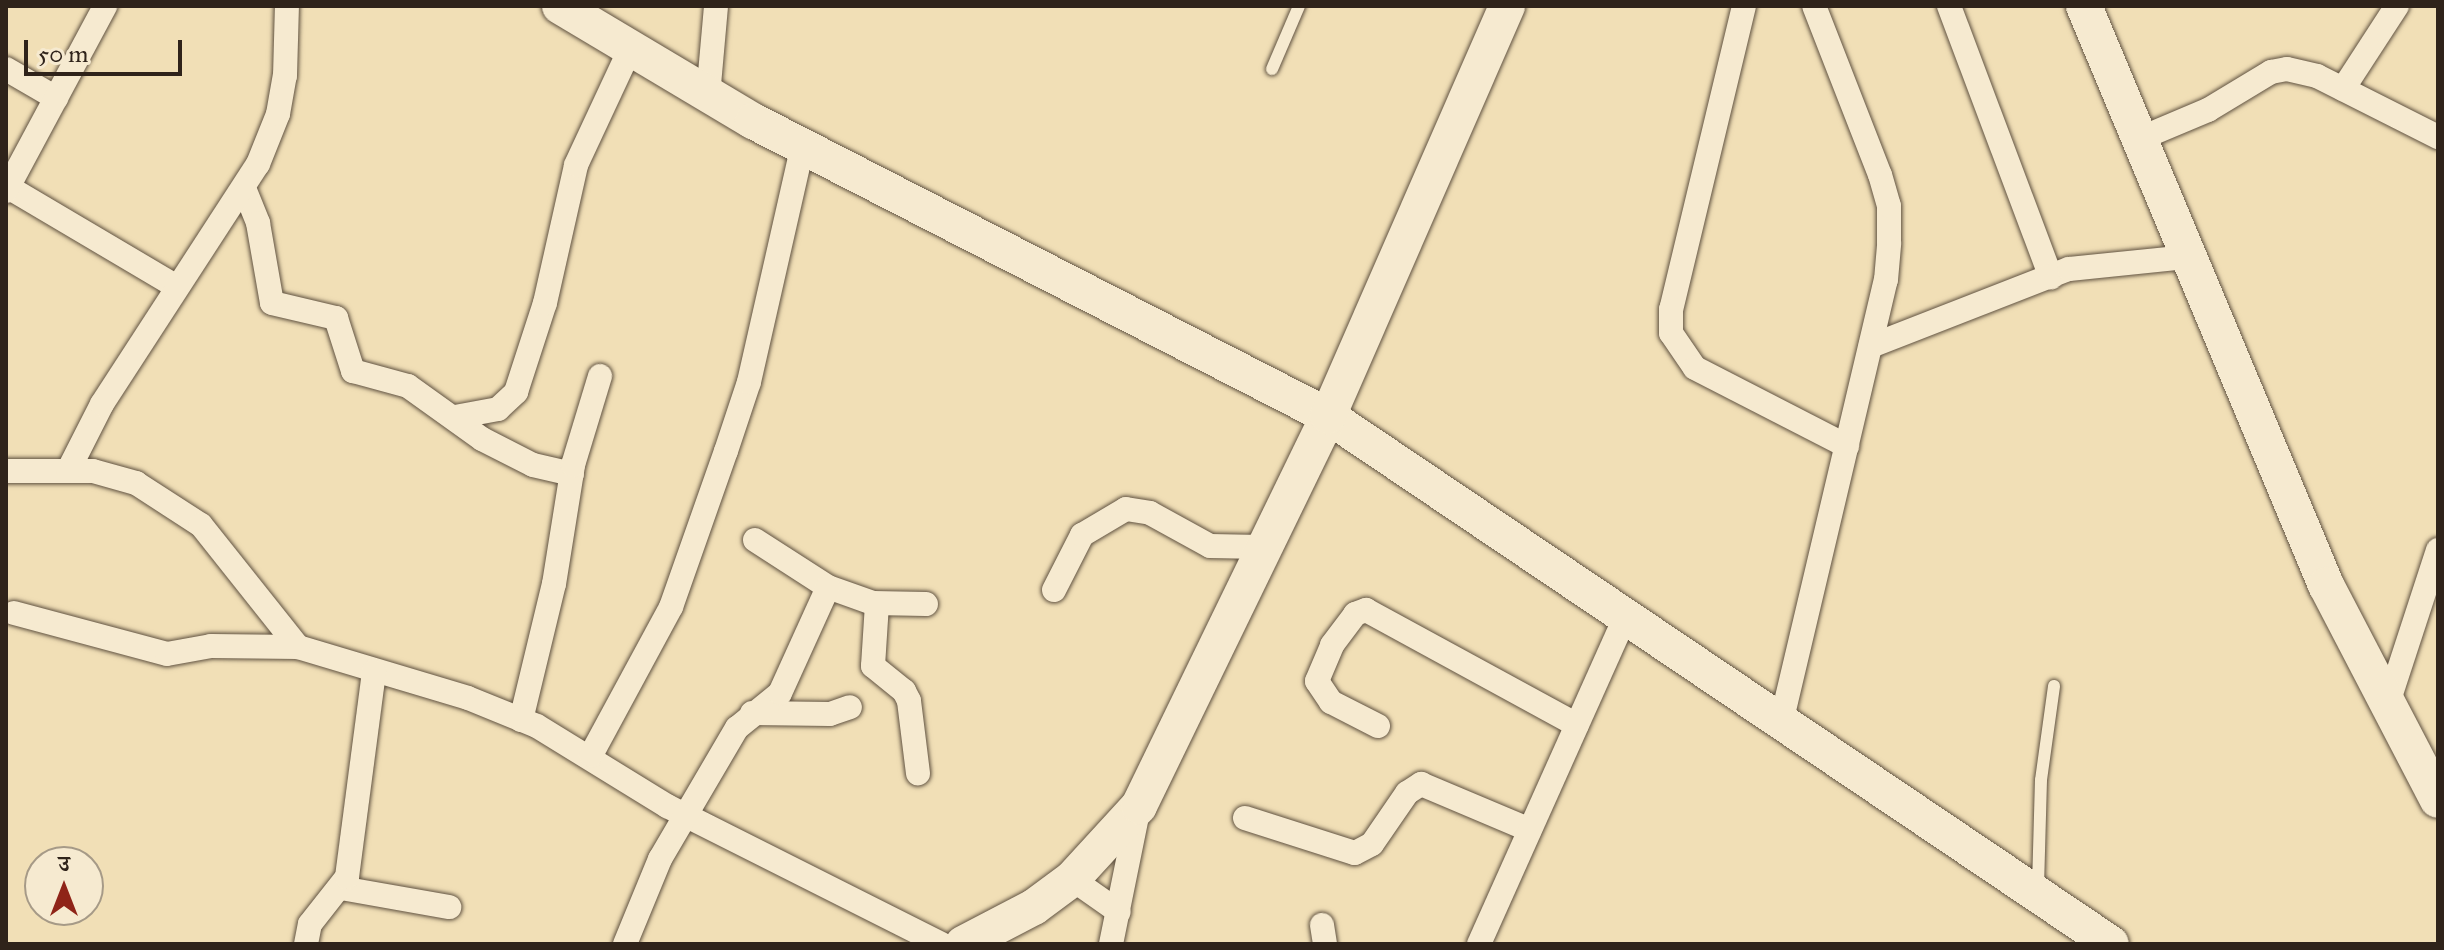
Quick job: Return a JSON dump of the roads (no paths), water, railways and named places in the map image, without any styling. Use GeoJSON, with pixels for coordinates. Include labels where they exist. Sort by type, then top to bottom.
{"type":"FeatureCollection","features":[{"type":"Feature","properties":{"kind":"main road"},"geometry":{"type":"LineString","coordinates":[[560,6],[708,96],[1328,416],[2111,944]]}},
{"type":"Feature","properties":{"kind":"main road"},"geometry":{"type":"LineString","coordinates":[[959,943],[1034,907],[1072,879],[1139,806],[1328,416],[1507,6]]}},
{"type":"Feature","properties":{"kind":"main road"},"geometry":{"type":"LineString","coordinates":[[2084,6],[2326,585],[2438,800]]}},
{"type":"Feature","properties":{"kind":"street"},"geometry":{"type":"LineString","coordinates":[[105,6],[7,189],[177,287]]}},
{"type":"Feature","properties":{"kind":"street"},"geometry":{"type":"LineString","coordinates":[[68,471],[102,404],[244,188],[278,114],[288,46],[287,6]]}},
{"type":"Feature","properties":{"kind":"street"},"geometry":{"type":"LineString","coordinates":[[708,96],[716,6]]}},
{"type":"Feature","properties":{"kind":"street"},"geometry":{"type":"LineString","coordinates":[[1744,6],[1671,309],[1671,333],[1695,368],[1847,446]]}},
{"type":"Feature","properties":{"kind":"street"},"geometry":{"type":"LineString","coordinates":[[1781,723],[1886,280],[1889,206],[1814,6]]}},
{"type":"Feature","properties":{"kind":"street"},"geometry":{"type":"LineString","coordinates":[[1949,6],[2051,277]]}},
{"type":"Feature","properties":{"kind":"street"},"geometry":{"type":"LineString","coordinates":[[2343,89],[2397,6]]}},
{"type":"Feature","properties":{"kind":"street"},"geometry":{"type":"LineString","coordinates":[[455,417],[498,409],[516,392],[549,289],[576,165],[630,49]]}},
{"type":"Feature","properties":{"kind":"street"},"geometry":{"type":"LineString","coordinates":[[6,69],[56,98]]}},
{"type":"Feature","properties":{"kind":"street"},"geometry":{"type":"LineString","coordinates":[[2139,139],[2208,110],[2271,72],[2299,69],[2438,137]]}},
{"type":"Feature","properties":{"kind":"street"},"geometry":{"type":"LineString","coordinates":[[591,755],[671,607],[731,437],[760,341],[803,145]]}},
{"type":"Feature","properties":{"kind":"street"},"geometry":{"type":"LineString","coordinates":[[244,188],[258,223],[272,303],[336,318],[353,371],[408,386],[521,459],[572,474]]}},
{"type":"Feature","properties":{"kind":"street"},"geometry":{"type":"LineString","coordinates":[[1871,346],[2098,262],[2188,257]]}},
{"type":"Feature","properties":{"kind":"street"},"geometry":{"type":"LineString","coordinates":[[521,720],[554,584],[572,474],[600,376]]}},
{"type":"Feature","properties":{"kind":"street"},"geometry":{"type":"LineString","coordinates":[[6,471],[26,475],[68,471],[112,474],[184,510],[298,647]]}},
{"type":"Feature","properties":{"kind":"street"},"geometry":{"type":"LineString","coordinates":[[1054,590],[1082,535],[1126,509],[1150,513],[1210,546],[1262,547]]}},
{"type":"Feature","properties":{"kind":"street"},"geometry":{"type":"LineString","coordinates":[[755,540],[828,587],[877,604],[926,604]]}},
{"type":"Feature","properties":{"kind":"street"},"geometry":{"type":"LineString","coordinates":[[2388,703],[2438,550]]}},
{"type":"Feature","properties":{"kind":"street"},"geometry":{"type":"LineString","coordinates":[[625,944],[660,859],[688,817],[737,728],[780,693],[828,587]]}},
{"type":"Feature","properties":{"kind":"street"},"geometry":{"type":"LineString","coordinates":[[877,604],[873,666],[904,691],[909,701],[918,773]]}},
{"type":"Feature","properties":{"kind":"street"},"geometry":{"type":"LineString","coordinates":[[1378,726],[1331,702],[1317,681],[1332,645],[1355,614],[1366,610],[1577,725]]}},
{"type":"Feature","properties":{"kind":"street"},"geometry":{"type":"LineString","coordinates":[[14,613],[167,654],[211,646],[298,647],[468,698],[591,755],[688,817],[959,943]]}},
{"type":"Feature","properties":{"kind":"street"},"geometry":{"type":"LineString","coordinates":[[1479,944],[1626,616]]}},
{"type":"Feature","properties":{"kind":"street"},"geometry":{"type":"LineString","coordinates":[[306,944],[310,924],[341,888],[350,863],[374,672]]}},
{"type":"Feature","properties":{"kind":"street"},"geometry":{"type":"LineString","coordinates":[[752,713],[830,714],[850,707]]}},
{"type":"Feature","properties":{"kind":"street"},"geometry":{"type":"LineString","coordinates":[[1245,818],[1355,853],[1372,844],[1407,793],[1421,784],[1530,830]]}},
{"type":"Feature","properties":{"kind":"street"},"geometry":{"type":"LineString","coordinates":[[1111,944],[1139,806]]}},
{"type":"Feature","properties":{"kind":"street"},"geometry":{"type":"LineString","coordinates":[[1072,879],[1094,899],[1119,912]]}},
{"type":"Feature","properties":{"kind":"street"},"geometry":{"type":"LineString","coordinates":[[341,888],[449,907]]}},
{"type":"Feature","properties":{"kind":"lane"},"geometry":{"type":"LineString","coordinates":[[1272,69],[1299,6]]}},
{"type":"Feature","properties":{"kind":"lane"},"geometry":{"type":"LineString","coordinates":[[2038,894],[2041,780],[2054,686]]}}]}
